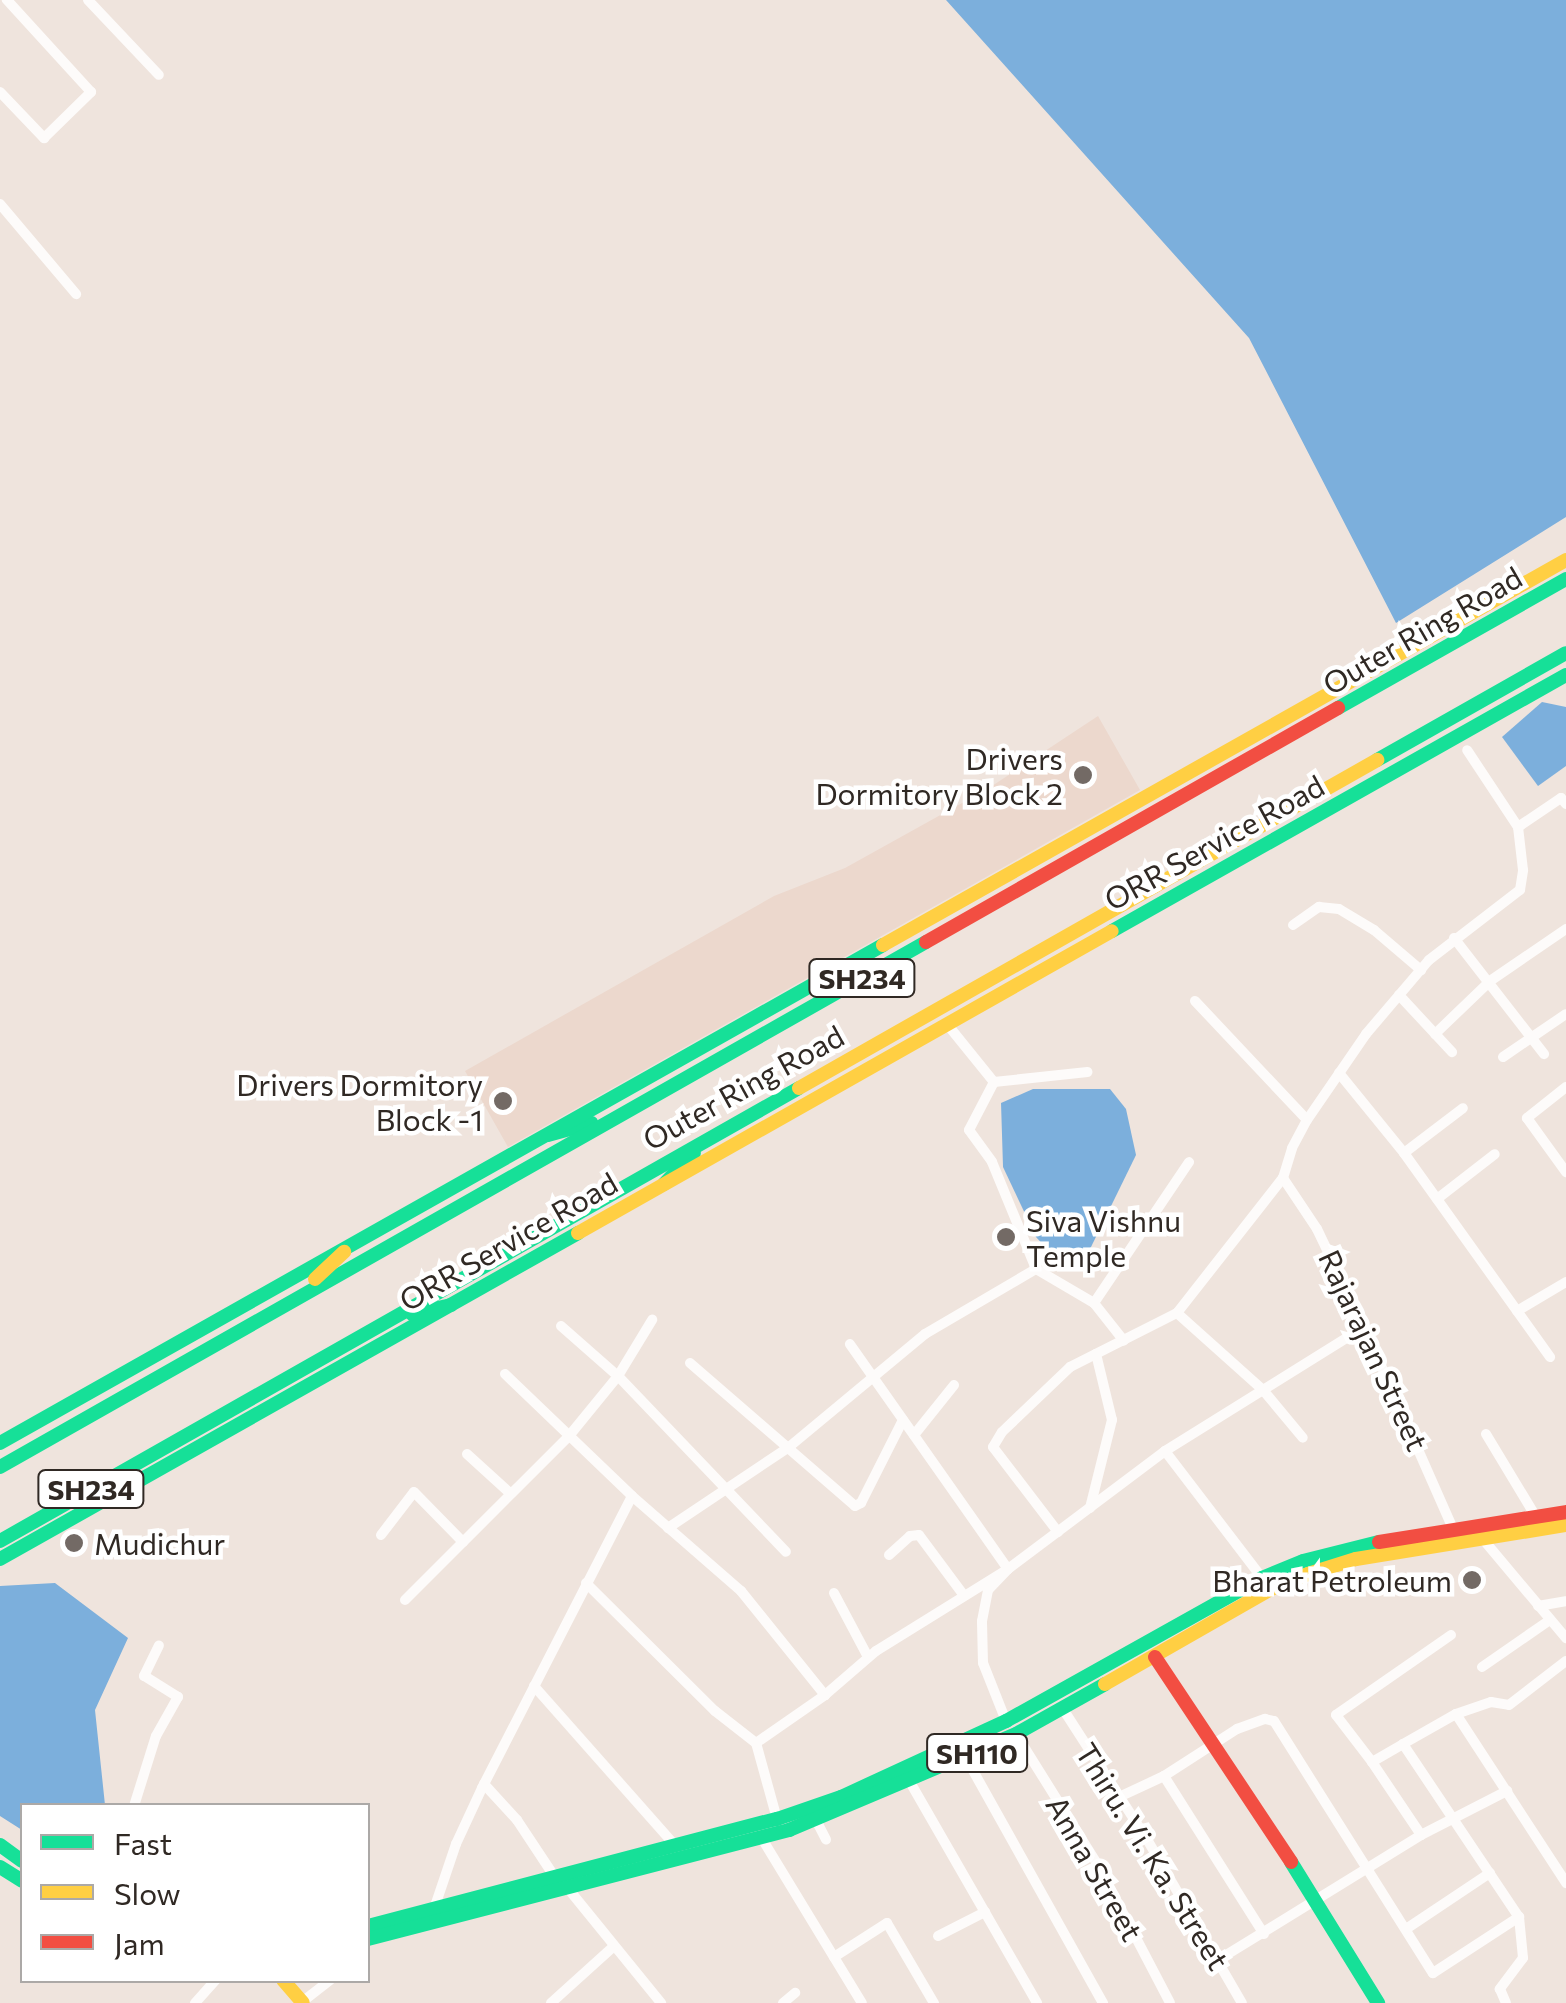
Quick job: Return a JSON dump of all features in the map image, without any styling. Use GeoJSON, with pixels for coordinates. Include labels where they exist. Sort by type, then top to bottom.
{"type":"FeatureCollection","features":[{"type":"Feature","properties":{"kind":"main road"},"geometry":{"type":"LineString","coordinates":[[0,1443],[1566,560]]}},
{"type":"Feature","properties":{"kind":"main road","name":"Outer Ring Road"},"geometry":{"type":"LineString","coordinates":[[0,1467],[1566,580]]}},
{"type":"Feature","properties":{"kind":"main road","name":"Outer Ring Road"},"geometry":{"type":"LineString","coordinates":[[0,1541],[1566,653]]}},
{"type":"Feature","properties":{"kind":"main road","name":"ORR Service Road"},"geometry":{"type":"LineString","coordinates":[[0,1559],[1566,674]]}},
{"type":"Feature","properties":{"kind":"main road"},"geometry":{"type":"LineString","coordinates":[[548,1135],[620,1115]]}},
{"type":"Feature","properties":{"kind":"main road"},"geometry":{"type":"LineString","coordinates":[[664,1184],[708,1138]]}},
{"type":"Feature","properties":{"kind":"main road"},"geometry":{"type":"LineString","coordinates":[[293,1300],[344,1252]]}},
{"type":"Feature","properties":{"kind":"main road"},"geometry":{"type":"LineString","coordinates":[[390,1318],[450,1305]]}},
{"type":"Feature","properties":{"kind":"main road","name":"SH110"},"geometry":{"type":"LineString","coordinates":[[1480,1533],[1566,1512]]}},
{"type":"Feature","properties":{"kind":"main road","name":"SH110"},"geometry":{"type":"LineString","coordinates":[[370,1938],[673,1843],[778,1818],[841,1797],[1006,1721],[1149,1646],[1262,1578],[1352,1546],[1566,1525]]}},
{"type":"Feature","properties":{"kind":"main road","name":"SH110"},"geometry":{"type":"LineString","coordinates":[[560,1881],[762,1837],[816,1820],[1016,1734],[1271,1589],[1356,1559],[1455,1535]]}},
{"type":"Feature","properties":{"kind":"main road"},"geometry":{"type":"LineString","coordinates":[[1156,1657],[1316,1899],[1378,2003]]}},
{"type":"Feature","properties":{"kind":"main road"},"geometry":{"type":"LineString","coordinates":[[1006,1721],[1016,1734]]}},
{"type":"Feature","properties":{"kind":"main road","name":"SH110"},"geometry":{"type":"LineString","coordinates":[[370,1926],[435,1917]]}},
{"type":"Feature","properties":{"kind":"main road"},"geometry":{"type":"LineString","coordinates":[[285,1983],[302,2003]]}},
{"type":"Feature","properties":{"kind":"street"},"geometry":{"type":"LineString","coordinates":[[0,92],[44,138],[91,92],[7,0]]}},
{"type":"Feature","properties":{"kind":"street"},"geometry":{"type":"LineString","coordinates":[[88,0],[159,75]]}},
{"type":"Feature","properties":{"kind":"street"},"geometry":{"type":"LineString","coordinates":[[0,204],[76,294]]}},
{"type":"Feature","properties":{"kind":"street"},"geometry":{"type":"LineString","coordinates":[[1058,1532],[993,1447],[1002,1432],[1070,1367],[1177,1314],[1283,1178],[1292,1148],[1307,1120],[1399,994],[1454,938],[1520,890],[1523,870],[1518,827],[1466,750]]}},
{"type":"Feature","properties":{"kind":"street"},"geometry":{"type":"LineString","coordinates":[[1518,827],[1561,798],[1566,804]]}},
{"type":"Feature","properties":{"kind":"street"},"geometry":{"type":"LineString","coordinates":[[1293,925],[1319,907],[1339,909],[1374,930],[1420,970]]}},
{"type":"Feature","properties":{"kind":"street"},"geometry":{"type":"LineString","coordinates":[[1435,1034],[1490,981],[1566,929]]}},
{"type":"Feature","properties":{"kind":"street"},"geometry":{"type":"LineString","coordinates":[[1454,938],[1544,1054]]}},
{"type":"Feature","properties":{"kind":"street"},"geometry":{"type":"LineString","coordinates":[[1399,994],[1452,1052]]}},
{"type":"Feature","properties":{"kind":"street"},"geometry":{"type":"LineString","coordinates":[[1195,1002],[1307,1120]]}},
{"type":"Feature","properties":{"kind":"street"},"geometry":{"type":"LineString","coordinates":[[1504,1057],[1566,1014]]}},
{"type":"Feature","properties":{"kind":"street"},"geometry":{"type":"LineString","coordinates":[[946,1024],[994,1082]]}},
{"type":"Feature","properties":{"kind":"street"},"geometry":{"type":"LineString","coordinates":[[994,1082],[1087,1072]]}},
{"type":"Feature","properties":{"kind":"street"},"geometry":{"type":"LineString","coordinates":[[1339,1073],[1404,1153],[1550,1357]]}},
{"type":"Feature","properties":{"kind":"street"},"geometry":{"type":"LineString","coordinates":[[994,1082],[969,1130],[992,1162],[1036,1268],[1094,1302],[1124,1341]]}},
{"type":"Feature","properties":{"kind":"street"},"geometry":{"type":"LineString","coordinates":[[1566,1087],[1531,1113],[1527,1122],[1561,1155],[1566,1172]]}},
{"type":"Feature","properties":{"kind":"street"},"geometry":{"type":"LineString","coordinates":[[1404,1153],[1463,1108]]}},
{"type":"Feature","properties":{"kind":"street"},"geometry":{"type":"LineString","coordinates":[[1436,1198],[1494,1154]]}},
{"type":"Feature","properties":{"kind":"street"},"geometry":{"type":"LineString","coordinates":[[1094,1302],[1189,1162]]}},
{"type":"Feature","properties":{"kind":"street","name":"Rajarajan Street"},"geometry":{"type":"LineString","coordinates":[[1283,1178],[1316,1229],[1364,1327],[1455,1535]]}},
{"type":"Feature","properties":{"kind":"street"},"geometry":{"type":"LineString","coordinates":[[668,1528],[789,1447],[925,1334],[1036,1268]]}},
{"type":"Feature","properties":{"kind":"street"},"geometry":{"type":"LineString","coordinates":[[1517,1311],[1566,1282]]}},
{"type":"Feature","properties":{"kind":"street"},"geometry":{"type":"LineString","coordinates":[[1177,1314],[1262,1390],[1302,1438]]}},
{"type":"Feature","properties":{"kind":"street"},"geometry":{"type":"LineString","coordinates":[[405,1600],[569,1436],[618,1376],[652,1320]]}},
{"type":"Feature","properties":{"kind":"street"},"geometry":{"type":"LineString","coordinates":[[560,1326],[618,1376],[786,1552]]}},
{"type":"Feature","properties":{"kind":"street"},"geometry":{"type":"LineString","coordinates":[[756,1743],[825,1695],[868,1657],[962,1593],[1008,1569],[1165,1451],[1364,1327]]}},
{"type":"Feature","properties":{"kind":"street"},"geometry":{"type":"LineString","coordinates":[[850,1344],[1008,1569]]}},
{"type":"Feature","properties":{"kind":"street"},"geometry":{"type":"LineString","coordinates":[[1090,1508],[1112,1420],[1096,1354]]}},
{"type":"Feature","properties":{"kind":"street"},"geometry":{"type":"LineString","coordinates":[[690,1363],[855,1506],[861,1503],[904,1420]]}},
{"type":"Feature","properties":{"kind":"street"},"geometry":{"type":"LineString","coordinates":[[504,1374],[632,1496],[741,1591],[825,1695]]}},
{"type":"Feature","properties":{"kind":"street"},"geometry":{"type":"LineString","coordinates":[[914,1435],[954,1385]]}},
{"type":"Feature","properties":{"kind":"street"},"geometry":{"type":"LineString","coordinates":[[1486,1434],[1536,1517]]}},
{"type":"Feature","properties":{"kind":"street"},"geometry":{"type":"LineString","coordinates":[[1165,1451],[1262,1578]]}},
{"type":"Feature","properties":{"kind":"street"},"geometry":{"type":"LineString","coordinates":[[468,1454],[511,1494]]}},
{"type":"Feature","properties":{"kind":"street"},"geometry":{"type":"LineString","coordinates":[[381,1535],[414,1492],[463,1542]]}},
{"type":"Feature","properties":{"kind":"street"},"geometry":{"type":"LineString","coordinates":[[435,1917],[456,1844],[484,1784],[632,1496]]}},
{"type":"Feature","properties":{"kind":"street"},"geometry":{"type":"LineString","coordinates":[[1480,1533],[1566,1638]]}},
{"type":"Feature","properties":{"kind":"street"},"geometry":{"type":"LineString","coordinates":[[889,1555],[910,1536],[919,1535],[962,1593]]}},
{"type":"Feature","properties":{"kind":"street"},"geometry":{"type":"LineString","coordinates":[[1006,1721],[983,1663],[982,1621],[988,1590],[1008,1569]]}},
{"type":"Feature","properties":{"kind":"street"},"geometry":{"type":"LineString","coordinates":[[586,1583],[716,1711],[756,1743],[778,1818]]}},
{"type":"Feature","properties":{"kind":"street"},"geometry":{"type":"LineString","coordinates":[[834,1594],[868,1657]]}},
{"type":"Feature","properties":{"kind":"street"},"geometry":{"type":"LineString","coordinates":[[1538,1606],[1566,1601]]}},
{"type":"Feature","properties":{"kind":"street"},"geometry":{"type":"LineString","coordinates":[[1482,1667],[1550,1620]]}},
{"type":"Feature","properties":{"kind":"street"},"geometry":{"type":"LineString","coordinates":[[1421,1834],[1372,1762],[1337,1720],[1337,1710],[1451,1634]]}},
{"type":"Feature","properties":{"kind":"street"},"geometry":{"type":"LineString","coordinates":[[135,1803],[156,1736],[178,1697],[144,1676],[158,1645]]}},
{"type":"Feature","properties":{"kind":"street"},"geometry":{"type":"LineString","coordinates":[[1372,1762],[1456,1714],[1491,1702],[1509,1705],[1566,1661]]}},
{"type":"Feature","properties":{"kind":"street"},"geometry":{"type":"LineString","coordinates":[[534,1686],[673,1843]]}},
{"type":"Feature","properties":{"kind":"street","name":"Thiru. Vi. Ka. Street"},"geometry":{"type":"LineString","coordinates":[[1063,1709],[1242,2003]]}},
{"type":"Feature","properties":{"kind":"street"},"geometry":{"type":"LineString","coordinates":[[1456,1714],[1566,1883]]}},
{"type":"Feature","properties":{"kind":"street"},"geometry":{"type":"LineString","coordinates":[[1119,1797],[1164,1776],[1252,1722],[1274,1722],[1433,1974],[1519,1917]]}},
{"type":"Feature","properties":{"kind":"street","name":"Anna Street"},"geometry":{"type":"LineString","coordinates":[[1016,1734],[1099,1867],[1170,2003]]}},
{"type":"Feature","properties":{"kind":"street"},"geometry":{"type":"LineString","coordinates":[[1403,1744],[1519,1917],[1523,1958],[1500,1989],[1506,2003]]}},
{"type":"Feature","properties":{"kind":"street"},"geometry":{"type":"LineString","coordinates":[[966,1758],[1103,2003]]}},
{"type":"Feature","properties":{"kind":"street"},"geometry":{"type":"LineString","coordinates":[[1164,1776],[1264,1934]]}},
{"type":"Feature","properties":{"kind":"street"},"geometry":{"type":"LineString","coordinates":[[910,1782],[1037,2003]]}},
{"type":"Feature","properties":{"kind":"street"},"geometry":{"type":"LineString","coordinates":[[484,1784],[517,1820],[560,1881],[661,2003]]}},
{"type":"Feature","properties":{"kind":"street"},"geometry":{"type":"LineString","coordinates":[[1218,1960],[1421,1834],[1454,1822],[1507,1792]]}},
{"type":"Feature","properties":{"kind":"street"},"geometry":{"type":"LineString","coordinates":[[816,1820],[826,1840]]}},
{"type":"Feature","properties":{"kind":"street"},"geometry":{"type":"LineString","coordinates":[[762,1837],[862,2003]]}},
{"type":"Feature","properties":{"kind":"street"},"geometry":{"type":"LineString","coordinates":[[1406,1929],[1490,1873]]}},
{"type":"Feature","properties":{"kind":"street"},"geometry":{"type":"LineString","coordinates":[[938,1936],[985,1912]]}},
{"type":"Feature","properties":{"kind":"street"},"geometry":{"type":"LineString","coordinates":[[834,1957],[886,1923],[934,2003]]}},
{"type":"Feature","properties":{"kind":"street"},"geometry":{"type":"LineString","coordinates":[[550,2003],[614,1946]]}},
{"type":"Feature","properties":{"kind":"street"},"geometry":{"type":"LineString","coordinates":[[195,2003],[213,1983]]}},
{"type":"Feature","properties":{"kind":"street"},"geometry":{"type":"LineString","coordinates":[[302,2003],[326,1983]]}},
{"type":"Feature","properties":{"kind":"street"},"geometry":{"type":"LineString","coordinates":[[782,2003],[794,1994]]}},
{"type":"Feature","properties":{"kind":"shaded area"},"geometry":{"type":"Polygon","coordinates":[[[1098,716],[1140,790],[508,1147],[465,1071],[774,896],[845,868],[989,788],[1098,716]]]}},
{"type":"Feature","properties":{"kind":"water"},"geometry":{"type":"Polygon","coordinates":[[[946,0],[1566,0],[1566,517],[1396,623],[1249,338],[946,0]]]}},
{"type":"Feature","properties":{"kind":"water"},"geometry":{"type":"Polygon","coordinates":[[[1542,702],[1566,707],[1566,766],[1538,786],[1502,737],[1542,702]]]}},
{"type":"Feature","properties":{"kind":"water"},"geometry":{"type":"Polygon","coordinates":[[[1033,1089],[1110,1089],[1126,1109],[1136,1155],[1091,1247],[1067,1271],[1036,1237],[1003,1167],[1001,1103],[1033,1089]]]}},
{"type":"Feature","properties":{"kind":"water"},"geometry":{"type":"Polygon","coordinates":[[[55,1583],[128,1638],[95,1710],[105,1803],[20,1803],[20,1829],[0,1816],[0,1586],[55,1583]]]}},
{"type":"Feature","properties":{"kind":"traffic: fast"},"geometry":{"type":"LineString","coordinates":[[1338,708],[1566,579]]}},
{"type":"Feature","properties":{"kind":"traffic: fast"},"geometry":{"type":"LineString","coordinates":[[1377,760],[1566,653]]}},
{"type":"Feature","properties":{"kind":"traffic: fast"},"geometry":{"type":"LineString","coordinates":[[1112,931],[1566,675]]}},
{"type":"Feature","properties":{"kind":"traffic: fast"},"geometry":{"type":"LineString","coordinates":[[0,1467],[926,942]]}},
{"type":"Feature","properties":{"kind":"traffic: fast"},"geometry":{"type":"LineString","coordinates":[[0,1443],[883,945]]}},
{"type":"Feature","properties":{"kind":"traffic: fast"},"geometry":{"type":"LineString","coordinates":[[0,1541],[799,1088]]}},
{"type":"Feature","properties":{"kind":"traffic: fast"},"geometry":{"type":"LineString","coordinates":[[548,1135],[591,1123]]}},
{"type":"Feature","properties":{"kind":"traffic: fast"},"geometry":{"type":"LineString","coordinates":[[664,1184],[694,1153]]}},
{"type":"Feature","properties":{"kind":"traffic: fast"},"geometry":{"type":"LineString","coordinates":[[0,1559],[578,1233]]}},
{"type":"Feature","properties":{"kind":"traffic: fast"},"geometry":{"type":"LineString","coordinates":[[412,1314],[451,1305]]}},
{"type":"Feature","properties":{"kind":"traffic: fast"},"geometry":{"type":"LineString","coordinates":[[370,1925],[777,1819],[841,1797],[1006,1721],[1262,1578],[1303,1561],[1379,1542]]}},
{"type":"Feature","properties":{"kind":"traffic: fast"},"geometry":{"type":"LineString","coordinates":[[370,1938],[789,1830],[1016,1734],[1105,1684]]}},
{"type":"Feature","properties":{"kind":"traffic: fast"},"geometry":{"type":"LineString","coordinates":[[0,1845],[20,1860]]}},
{"type":"Feature","properties":{"kind":"traffic: fast"},"geometry":{"type":"LineString","coordinates":[[1291,1862],[1378,2003]]}},
{"type":"Feature","properties":{"kind":"traffic: fast"},"geometry":{"type":"LineString","coordinates":[[0,1867],[20,1880]]}},
{"type":"Feature","properties":{"kind":"traffic: slow"},"geometry":{"type":"LineString","coordinates":[[883,945],[1566,560]]}},
{"type":"Feature","properties":{"kind":"traffic: slow"},"geometry":{"type":"LineString","coordinates":[[799,1088],[1377,760]]}},
{"type":"Feature","properties":{"kind":"traffic: slow"},"geometry":{"type":"LineString","coordinates":[[578,1233],[1112,931]]}},
{"type":"Feature","properties":{"kind":"traffic: slow"},"geometry":{"type":"LineString","coordinates":[[315,1279],[344,1252]]}},
{"type":"Feature","properties":{"kind":"traffic: slow"},"geometry":{"type":"LineString","coordinates":[[1105,1684],[1271,1589],[1308,1574],[1356,1559],[1566,1525]]}},
{"type":"Feature","properties":{"kind":"traffic: slow"},"geometry":{"type":"LineString","coordinates":[[286,1983],[303,2003]]}},
{"type":"Feature","properties":{"kind":"traffic: jam"},"geometry":{"type":"LineString","coordinates":[[926,942],[1338,708]]}},
{"type":"Feature","properties":{"kind":"traffic: jam"},"geometry":{"type":"LineString","coordinates":[[1379,1542],[1566,1512]]}},
{"type":"Feature","properties":{"kind":"traffic: jam"},"geometry":{"type":"LineString","coordinates":[[1155,1657],[1291,1862]]}},
{"type":"Feature","properties":{"kind":"place","name":"Drivers Dormitory Block 2"},"geometry":{"type":"Point","coordinates":[1083,775]}},
{"type":"Feature","properties":{"kind":"place","name":"Drivers Dormitory Block -1"},"geometry":{"type":"Point","coordinates":[503,1101]}},
{"type":"Feature","properties":{"kind":"place","name":"Siva Vishnu Temple"},"geometry":{"type":"Point","coordinates":[1006,1237]}},
{"type":"Feature","properties":{"kind":"place","name":"Mudichur"},"geometry":{"type":"Point","coordinates":[74,1543]}},
{"type":"Feature","properties":{"kind":"place","name":"Bharat Petroleum"},"geometry":{"type":"Point","coordinates":[1472,1580]}}]}
